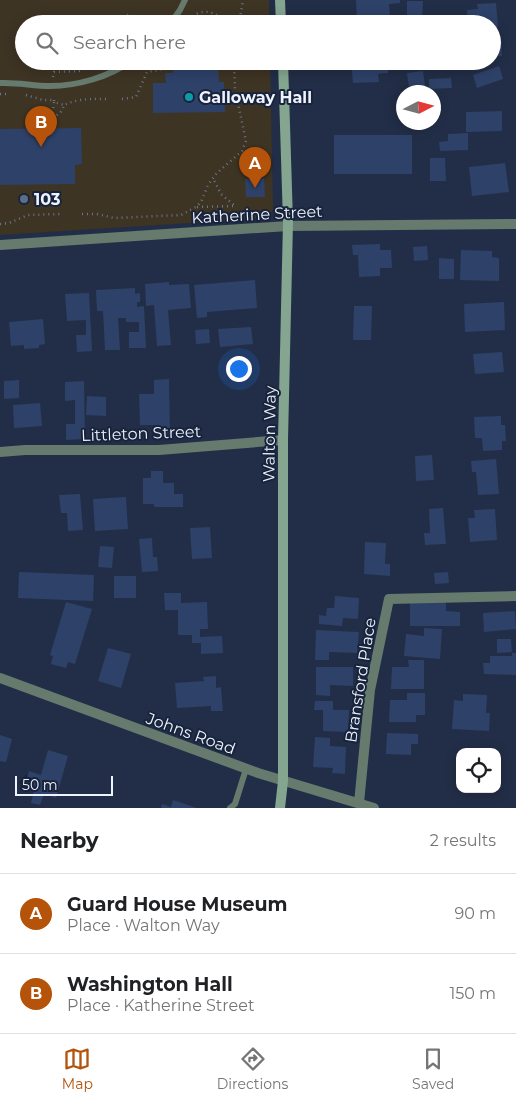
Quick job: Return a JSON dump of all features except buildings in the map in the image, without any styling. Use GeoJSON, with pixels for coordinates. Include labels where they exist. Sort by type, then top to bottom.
{"type":"FeatureCollection","features":[{"type":"Feature","properties":{"kind":"main road"},"geometry":{"type":"LineString","coordinates":[[280,0],[281,15]]}},
{"type":"Feature","properties":{"kind":"main road","name":"Walton Way"},"geometry":{"type":"LineString","coordinates":[[280,808],[283,781],[283,440],[288,226],[283,70]]}},
{"type":"Feature","properties":{"kind":"street","name":"Katherine Street"},"geometry":{"type":"LineString","coordinates":[[0,245],[288,226],[516,224]]}},
{"type":"Feature","properties":{"kind":"street","name":"Littleton Street"},"geometry":{"type":"LineString","coordinates":[[0,452],[25,450],[159,450],[283,440]]}},
{"type":"Feature","properties":{"kind":"street","name":"Bransford Place"},"geometry":{"type":"LineString","coordinates":[[359,803],[370,690],[388,599],[516,596]]}},
{"type":"Feature","properties":{"kind":"street","name":"Johns Road"},"geometry":{"type":"LineString","coordinates":[[0,678],[246,769],[374,808]]}},
{"type":"Feature","properties":{"kind":"lane"},"geometry":{"type":"LineString","coordinates":[[176,15],[185,0]]}},
{"type":"Feature","properties":{"kind":"lane"},"geometry":{"type":"LineString","coordinates":[[0,83],[51,86],[72,84],[114,70]]}},
{"type":"Feature","properties":{"kind":"lane"},"geometry":{"type":"LineString","coordinates":[[230,808],[235,804],[246,769]]}},
{"type":"Feature","properties":{"kind":"path"},"geometry":{"type":"LineString","coordinates":[[240,15],[243,0]]}},
{"type":"Feature","properties":{"kind":"path"},"geometry":{"type":"LineString","coordinates":[[195,15],[205,12],[218,15]]}},
{"type":"Feature","properties":{"kind":"path"},"geometry":{"type":"LineString","coordinates":[[54,77],[54,72],[82,70]]}},
{"type":"Feature","properties":{"kind":"path"},"geometry":{"type":"LineString","coordinates":[[122,98],[136,97],[147,72],[158,70]]}},
{"type":"Feature","properties":{"kind":"path"},"geometry":{"type":"LineString","coordinates":[[82,214],[114,218],[182,215],[196,207],[201,202],[213,178],[220,169],[242,151],[246,141],[235,90],[234,70]]}},
{"type":"Feature","properties":{"kind":"path"},"geometry":{"type":"LineString","coordinates":[[19,93],[64,105],[81,99],[109,99]]}},
{"type":"Feature","properties":{"kind":"path"},"geometry":{"type":"LineString","coordinates":[[54,93],[52,121],[62,111],[64,105]]}},
{"type":"Feature","properties":{"kind":"path"},"geometry":{"type":"LineString","coordinates":[[0,94],[12,94]]}},
{"type":"Feature","properties":{"kind":"path"},"geometry":{"type":"LineString","coordinates":[[196,207],[235,206],[221,194],[213,178]]}},
{"type":"Feature","properties":{"kind":"path"},"geometry":{"type":"LineString","coordinates":[[0,224],[9,223],[28,215],[60,214]]}},
{"type":"Feature","properties":{"kind":"shaded area"},"geometry":{"type":"Polygon","coordinates":[[[0,0],[269,0],[269,15],[15,15],[15,70],[270,70],[273,209],[269,218],[0,235],[0,0]]]}},
{"type":"Feature","properties":{"kind":"place","name":"Galloway Hall"},"geometry":{"type":"Point","coordinates":[189,97]}},
{"type":"Feature","properties":{"kind":"place","name":"Washington Hall"},"geometry":{"type":"Point","coordinates":[41,147]}},
{"type":"Feature","properties":{"kind":"place","name":"Guard House Museum"},"geometry":{"type":"Point","coordinates":[255,188]}},
{"type":"Feature","properties":{"kind":"place","name":"103"},"geometry":{"type":"Point","coordinates":[24,199]}}]}
